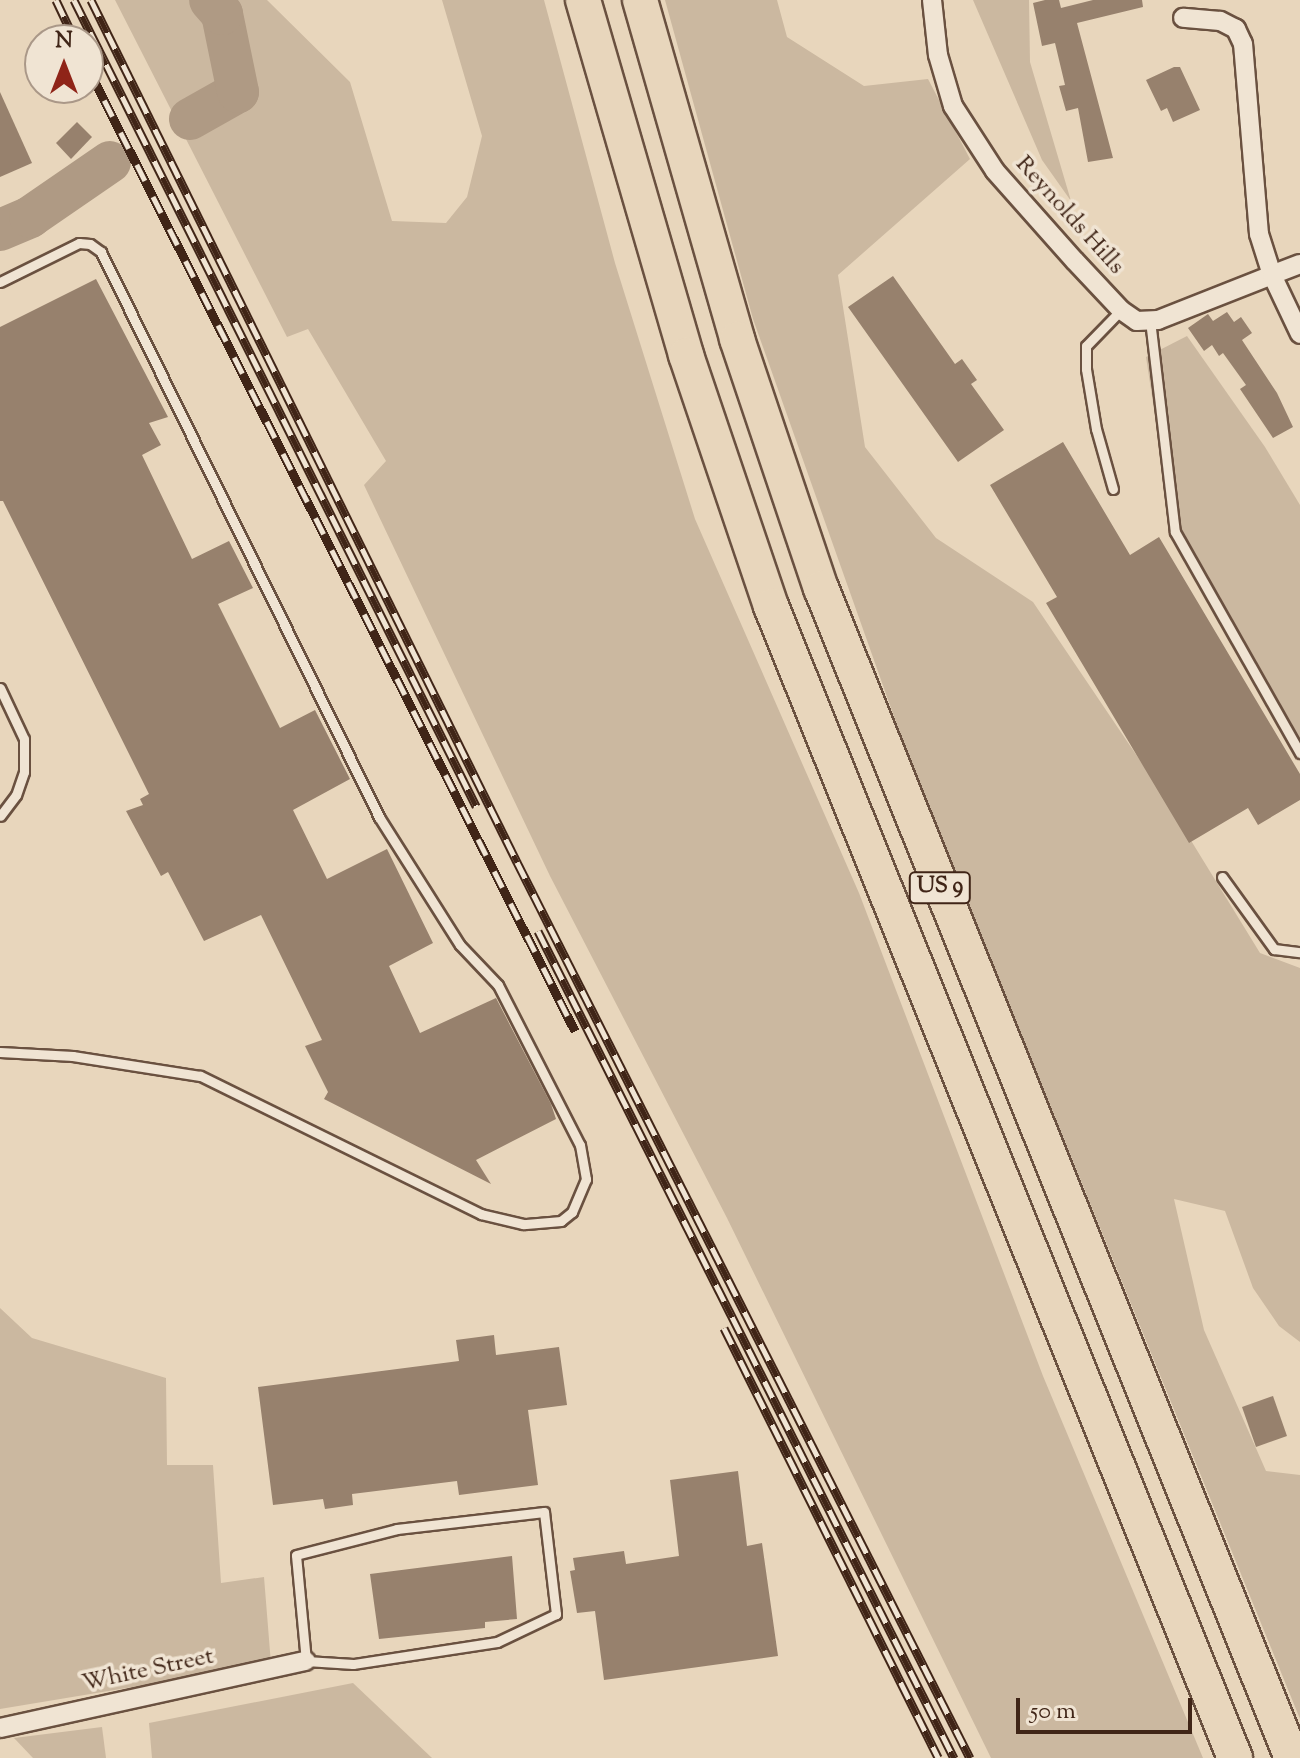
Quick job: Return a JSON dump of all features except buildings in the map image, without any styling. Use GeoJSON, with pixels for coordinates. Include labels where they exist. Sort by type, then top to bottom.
{"type":"FeatureCollection","features":[{"type":"Feature","properties":{"kind":"highway","name":"US 9"},"geometry":{"type":"LineString","coordinates":[[583,0],[686,355],[771,606],[1235,1758]]}},
{"type":"Feature","properties":{"kind":"highway","name":"US 9"},"geometry":{"type":"LineString","coordinates":[[640,0],[737,339],[821,588],[1292,1758]]}},
{"type":"Feature","properties":{"kind":"street","name":"Reynolds Hills"},"geometry":{"type":"LineString","coordinates":[[932,0],[938,55],[953,106],[995,171],[1121,310],[1137,321],[1150,320]]}},
{"type":"Feature","properties":{"kind":"street"},"geometry":{"type":"LineString","coordinates":[[1183,18],[1220,21],[1236,29],[1243,44],[1259,234],[1272,275],[1300,334]]}},
{"type":"Feature","properties":{"kind":"street"},"geometry":{"type":"LineString","coordinates":[[1150,320],[1300,264]]}},
{"type":"Feature","properties":{"kind":"street","name":"White Street"},"geometry":{"type":"LineString","coordinates":[[0,1728],[306,1661]]}},
{"type":"Feature","properties":{"kind":"lane"},"geometry":{"type":"LineString","coordinates":[[0,282],[79,243],[90,244],[101,252],[379,817],[460,945],[498,985],[580,1145],[586,1179],[572,1212],[561,1221],[523,1224],[481,1214],[200,1076],[73,1056],[0,1052]]}},
{"type":"Feature","properties":{"kind":"lane"},"geometry":{"type":"LineString","coordinates":[[1113,489],[1096,429],[1086,369],[1086,346],[1121,310]]}},
{"type":"Feature","properties":{"kind":"lane"},"geometry":{"type":"LineString","coordinates":[[1150,320],[1175,532],[1300,753]]}},
{"type":"Feature","properties":{"kind":"lane"},"geometry":{"type":"LineString","coordinates":[[0,688],[24,739],[24,772],[16,795],[0,816]]}},
{"type":"Feature","properties":{"kind":"lane"},"geometry":{"type":"LineString","coordinates":[[1222,877],[1274,949],[1300,952]]}},
{"type":"Feature","properties":{"kind":"lane"},"geometry":{"type":"LineString","coordinates":[[544,1512],[556,1614],[497,1642],[353,1664],[306,1661],[296,1555],[397,1529],[544,1512]]}},
{"type":"Feature","properties":{"kind":"shaded area"},"geometry":{"type":"Polygon","coordinates":[[[115,0],[267,0],[350,82],[392,221],[446,223],[467,197],[482,136],[442,0],[544,0],[615,263],[695,519],[859,893],[1043,1376],[1203,1758],[991,1758],[727,1218],[550,876],[364,485],[386,461],[308,329],[287,337],[115,0]]]}},
{"type":"Feature","properties":{"kind":"shaded area"},"geometry":{"type":"Polygon","coordinates":[[[665,0],[777,0],[787,37],[864,86],[928,79],[970,159],[838,275],[865,447],[936,538],[1033,602],[1160,790],[1260,953],[1300,968],[1300,1342],[1279,1326],[1253,1288],[1225,1211],[1174,1199],[1204,1330],[1266,1471],[1300,1475],[1300,1719],[908,756],[753,319],[665,0]]]}},
{"type":"Feature","properties":{"kind":"shaded area"},"geometry":{"type":"Polygon","coordinates":[[[973,0],[1029,0],[1030,62],[1071,201],[1042,160],[973,0]]]}},
{"type":"Feature","properties":{"kind":"shaded area"},"geometry":{"type":"Polygon","coordinates":[[[1187,336],[1265,447],[1300,505],[1300,742],[1202,581],[1167,494],[1146,357],[1187,336]]]}},
{"type":"Feature","properties":{"kind":"shaded area"},"geometry":{"type":"Polygon","coordinates":[[[0,1308],[32,1338],[166,1378],[167,1465],[213,1465],[221,1583],[264,1577],[271,1664],[0,1709],[0,1308]]]}},
{"type":"Feature","properties":{"kind":"shaded area"},"geometry":{"type":"Polygon","coordinates":[[[353,1683],[432,1758],[152,1758],[149,1723],[353,1683]]]}},
{"type":"Feature","properties":{"kind":"shaded area"},"geometry":{"type":"Polygon","coordinates":[[[102,1727],[106,1758],[33,1758],[14,1738],[102,1727]]]}},
{"type":"Feature","properties":{"kind":"waterway"},"geometry":{"type":"LineString","coordinates":[[190,119],[238,92],[222,14],[210,0]]}},
{"type":"Feature","properties":{"kind":"waterway"},"geometry":{"type":"LineString","coordinates":[[0,230],[30,217],[110,162]]}},
{"type":"Feature","properties":{"kind":"railway"},"geometry":{"type":"LineString","coordinates":[[56,0],[67,24]]}},
{"type":"Feature","properties":{"kind":"railway"},"geometry":{"type":"LineString","coordinates":[[74,0],[476,806]]}},
{"type":"Feature","properties":{"kind":"railway"},"geometry":{"type":"LineString","coordinates":[[91,0],[517,862],[970,1758]]}},
{"type":"Feature","properties":{"kind":"railway"},"geometry":{"type":"LineString","coordinates":[[104,100],[575,1031]]}},
{"type":"Feature","properties":{"kind":"railway"},"geometry":{"type":"LineString","coordinates":[[538,931],[954,1758]]}},
{"type":"Feature","properties":{"kind":"railway"},"geometry":{"type":"LineString","coordinates":[[724,1328],[938,1758]]}}]}
